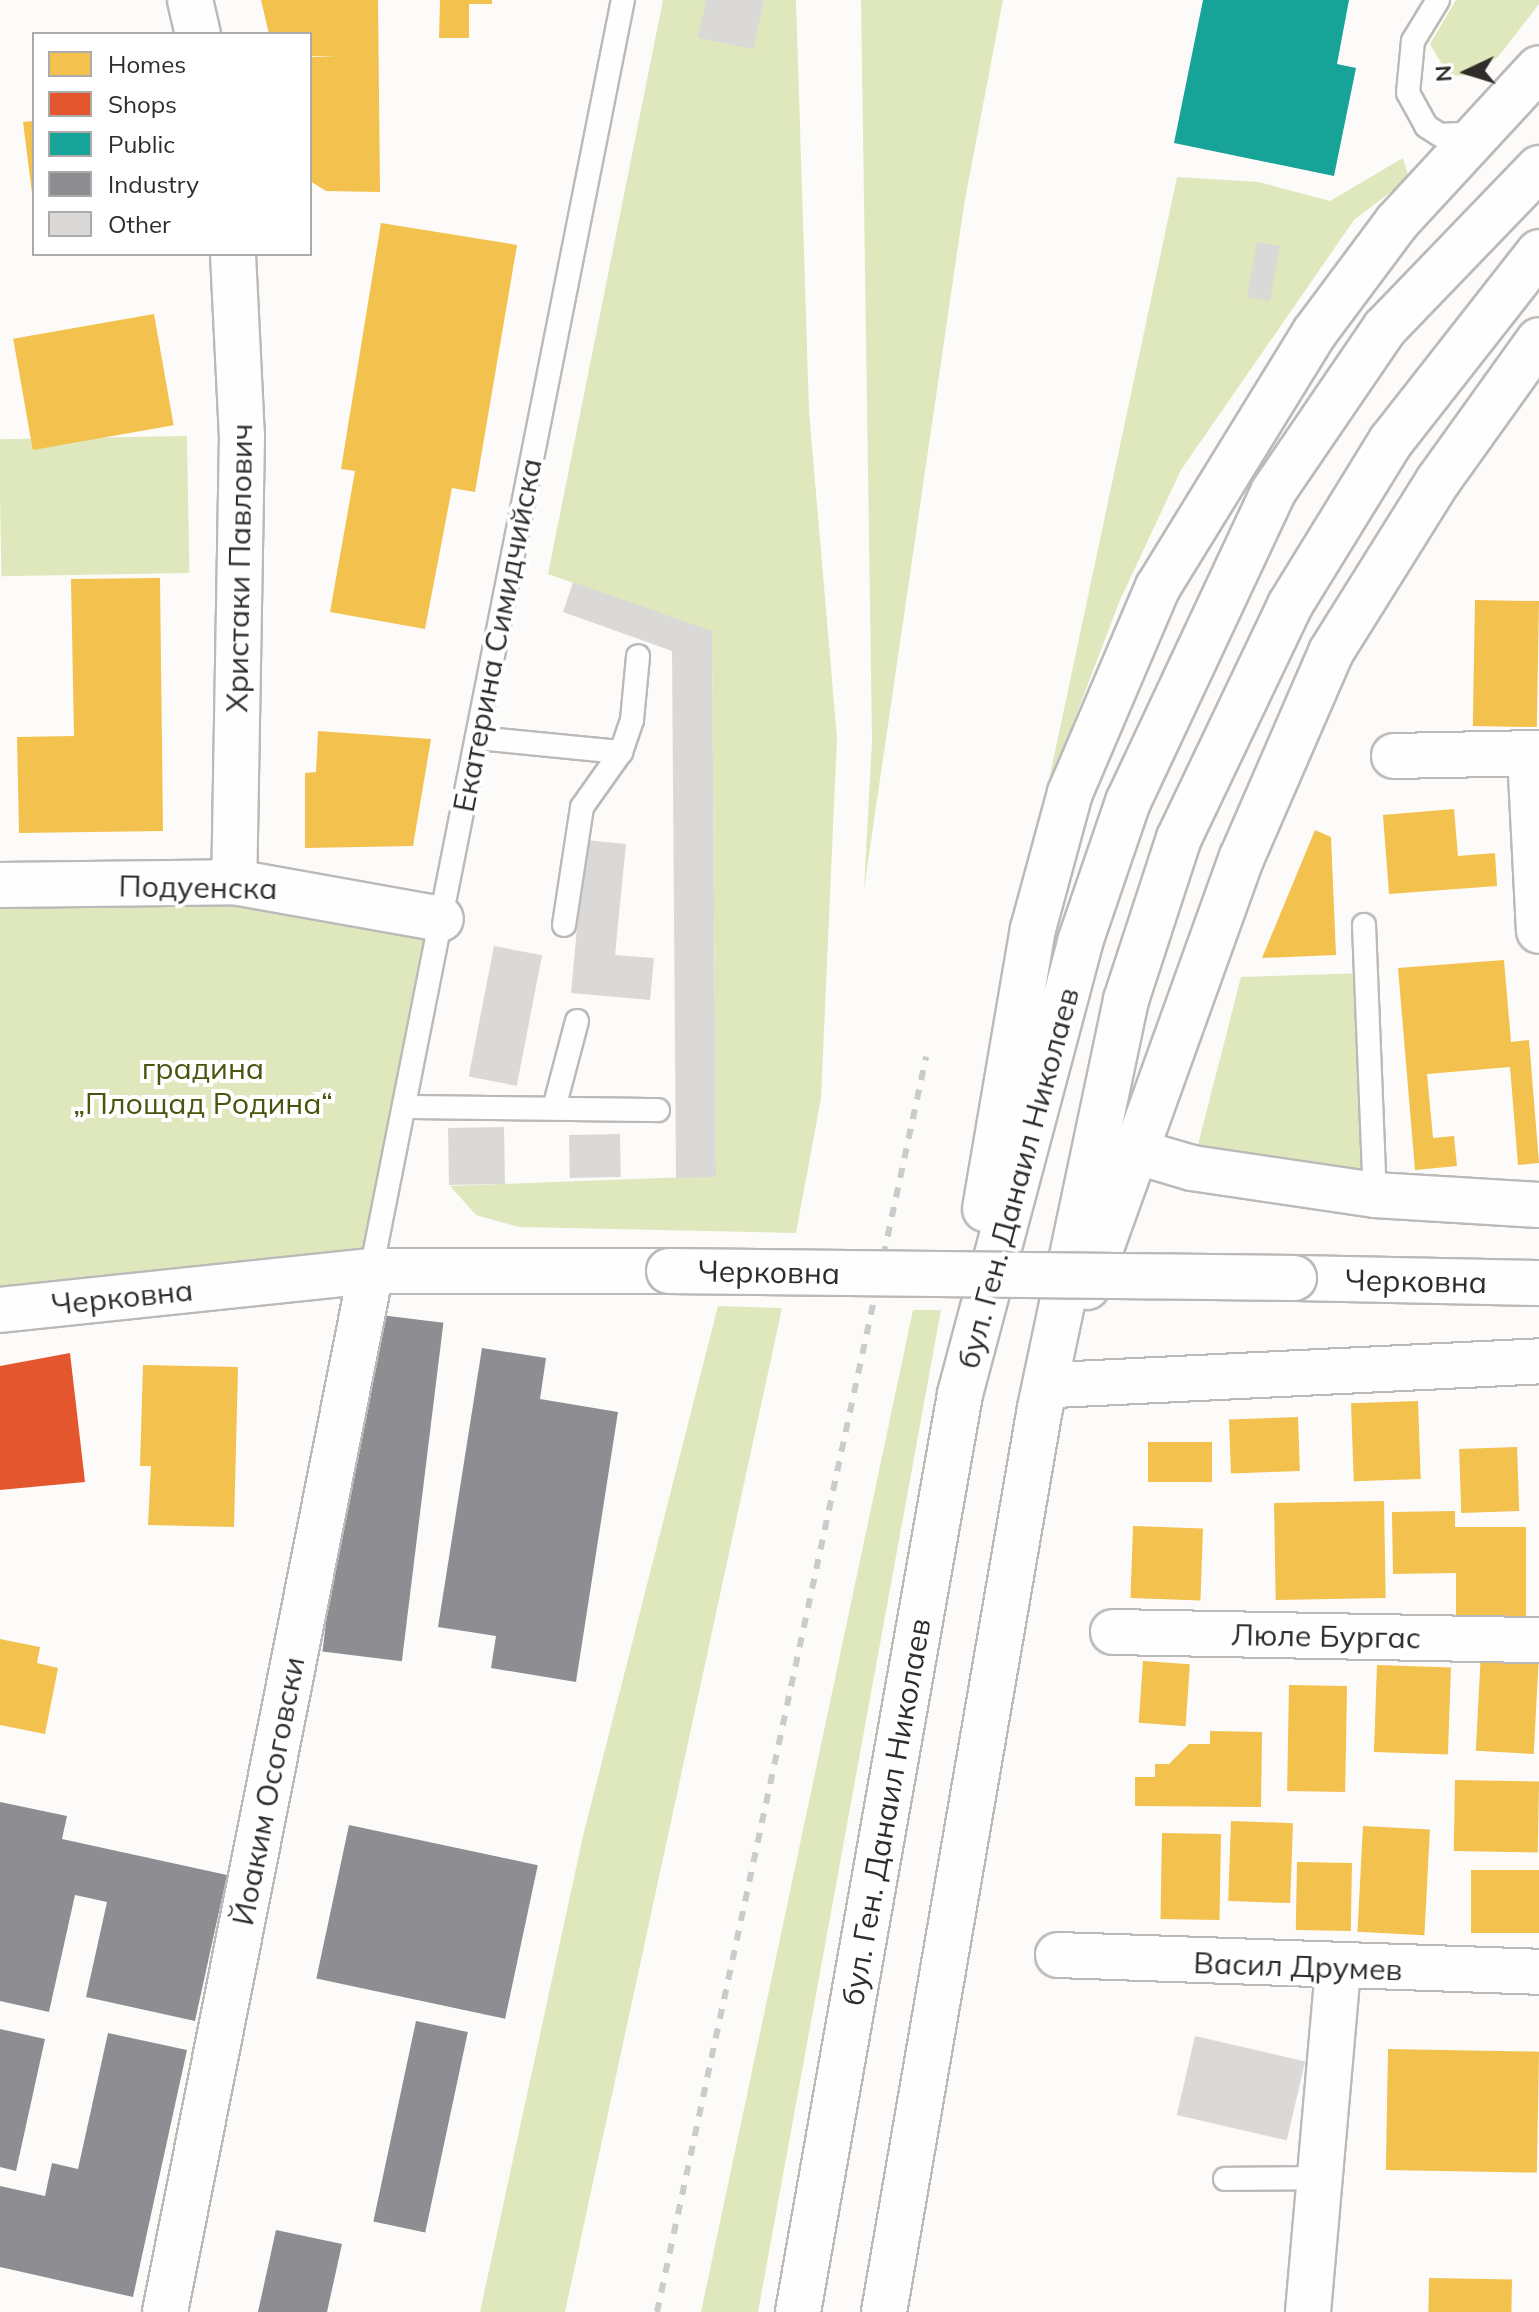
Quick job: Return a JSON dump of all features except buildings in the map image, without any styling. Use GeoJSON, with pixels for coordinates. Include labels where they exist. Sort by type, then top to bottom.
{"type":"FeatureCollection","features":[{"type":"Feature","properties":{"kind":"main road"},"geometry":{"type":"LineString","coordinates":[[190,0],[198,32]]}},
{"type":"Feature","properties":{"kind":"main road"},"geometry":{"type":"LineString","coordinates":[[960,1394],[1033,929],[1070,793],[1116,681],[1158,587],[1237,448],[1397,222],[1539,68]]}},
{"type":"Feature","properties":{"kind":"main road","name":"бул. Ген. Данаил Николаев"},"geometry":{"type":"LineString","coordinates":[[798,2312],[960,1394],[1080,942],[1128,802],[1225,584],[1273,492],[1385,328],[1539,168]]}},
{"type":"Feature","properties":{"kind":"main road","name":"бул. Ген. Данаил Николаев"},"geometry":{"type":"LineString","coordinates":[[884,2312],[1047,1396],[1126,1000],[1179,838],[1299,591],[1391,441],[1539,252]]}},
{"type":"Feature","properties":{"kind":"main road","name":"Христаки Павлович"},"geometry":{"type":"LineString","coordinates":[[233,256],[242,435],[234,882]]}},
{"type":"Feature","properties":{"kind":"main road"},"geometry":{"type":"LineString","coordinates":[[1539,340],[1438,481],[1331,652],[1242,857],[1131,1150],[1047,1396],[1539,1361]]}},
{"type":"Feature","properties":{"kind":"main road"},"geometry":{"type":"LineString","coordinates":[[1394,756],[1535,754],[1539,931]]}},
{"type":"Feature","properties":{"kind":"main road","name":"Подуенска"},"geometry":{"type":"LineString","coordinates":[[0,885],[234,882],[441,919]]}},
{"type":"Feature","properties":{"kind":"main road"},"geometry":{"type":"LineString","coordinates":[[1131,1150],[1192,1168],[1375,1195],[1539,1205]]}},
{"type":"Feature","properties":{"kind":"main road","name":"Черковна"},"geometry":{"type":"LineString","coordinates":[[0,1310],[371,1271],[669,1271],[1539,1283]]}},
{"type":"Feature","properties":{"kind":"main road","name":"Йоаким Осоговски"},"geometry":{"type":"LineString","coordinates":[[165,2312],[371,1271]]}},
{"type":"Feature","properties":{"kind":"main road","name":"Люле Бургас"},"geometry":{"type":"LineString","coordinates":[[1113,1632],[1539,1640]]}},
{"type":"Feature","properties":{"kind":"main road","name":"Васил Друмев"},"geometry":{"type":"LineString","coordinates":[[1058,1955],[1338,1970],[1539,1972]]}},
{"type":"Feature","properties":{"kind":"main road"},"geometry":{"type":"LineString","coordinates":[[1308,2312],[1338,1970]]}},
{"type":"Feature","properties":{"kind":"lane","name":"Екатерина Симидчийска"},"geometry":{"type":"LineString","coordinates":[[371,1271],[623,0]]}},
{"type":"Feature","properties":{"kind":"lane"},"geometry":{"type":"LineString","coordinates":[[1438,0],[1413,41],[1408,93],[1426,126],[1440,135],[1480,131]]}},
{"type":"Feature","properties":{"kind":"lane"},"geometry":{"type":"LineString","coordinates":[[564,925],[582,807],[621,752],[632,720],[638,656]]}},
{"type":"Feature","properties":{"kind":"lane"},"geometry":{"type":"LineString","coordinates":[[477,738],[621,752]]}},
{"type":"Feature","properties":{"kind":"lane"},"geometry":{"type":"LineString","coordinates":[[1364,925],[1375,1195]]}},
{"type":"Feature","properties":{"kind":"lane"},"geometry":{"type":"LineString","coordinates":[[554,1108],[577,1021]]}},
{"type":"Feature","properties":{"kind":"lane"},"geometry":{"type":"LineString","coordinates":[[404,1107],[658,1110]]}},
{"type":"Feature","properties":{"kind":"lane"},"geometry":{"type":"LineString","coordinates":[[1225,2179],[1319,2178]]}},
{"type":"Feature","properties":{"kind":"green space"},"geometry":{"type":"Polygon","coordinates":[[[663,0],[796,0],[809,411],[837,738],[821,1098],[796,1233],[519,1227],[476,1215],[450,1186],[716,1176],[712,632],[548,574],[663,0]]]}},
{"type":"Feature","properties":{"kind":"green space"},"geometry":{"type":"Polygon","coordinates":[[[861,0],[1003,0],[964,205],[864,889],[872,741],[861,0]]]}},
{"type":"Feature","properties":{"kind":"green space"},"geometry":{"type":"Polygon","coordinates":[[[1456,0],[1539,0],[1539,4],[1498,57],[1471,76],[1448,75],[1430,44],[1456,0]]]}},
{"type":"Feature","properties":{"kind":"green space"},"geometry":{"type":"Polygon","coordinates":[[[1403,158],[1409,178],[1354,220],[1181,470],[1120,600],[1046,794],[1177,177],[1259,182],[1330,201],[1403,158]]]}},
{"type":"Feature","properties":{"kind":"green space"},"geometry":{"type":"Polygon","coordinates":[[[187,436],[189,573],[1,576],[0,439],[187,436]]]}},
{"type":"Feature","properties":{"kind":"green space","name":"градина „Площад Родина“"},"geometry":{"type":"Polygon","coordinates":[[[0,885],[441,919],[371,1271],[0,1309],[0,885]]]}},
{"type":"Feature","properties":{"kind":"green space"},"geometry":{"type":"Polygon","coordinates":[[[1366,973],[1375,1195],[1192,1168],[1241,977],[1366,973]]]}},
{"type":"Feature","properties":{"kind":"green space"},"geometry":{"type":"Polygon","coordinates":[[[718,1306],[782,1308],[565,2312],[480,2312],[583,1836],[718,1306]]]}},
{"type":"Feature","properties":{"kind":"green space"},"geometry":{"type":"Polygon","coordinates":[[[913,1310],[941,1310],[758,2312],[701,2312],[913,1310]]]}},
{"type":"Feature","properties":{"kind":"railway"},"geometry":{"type":"LineString","coordinates":[[657,2312],[926,1057]]}}]}
